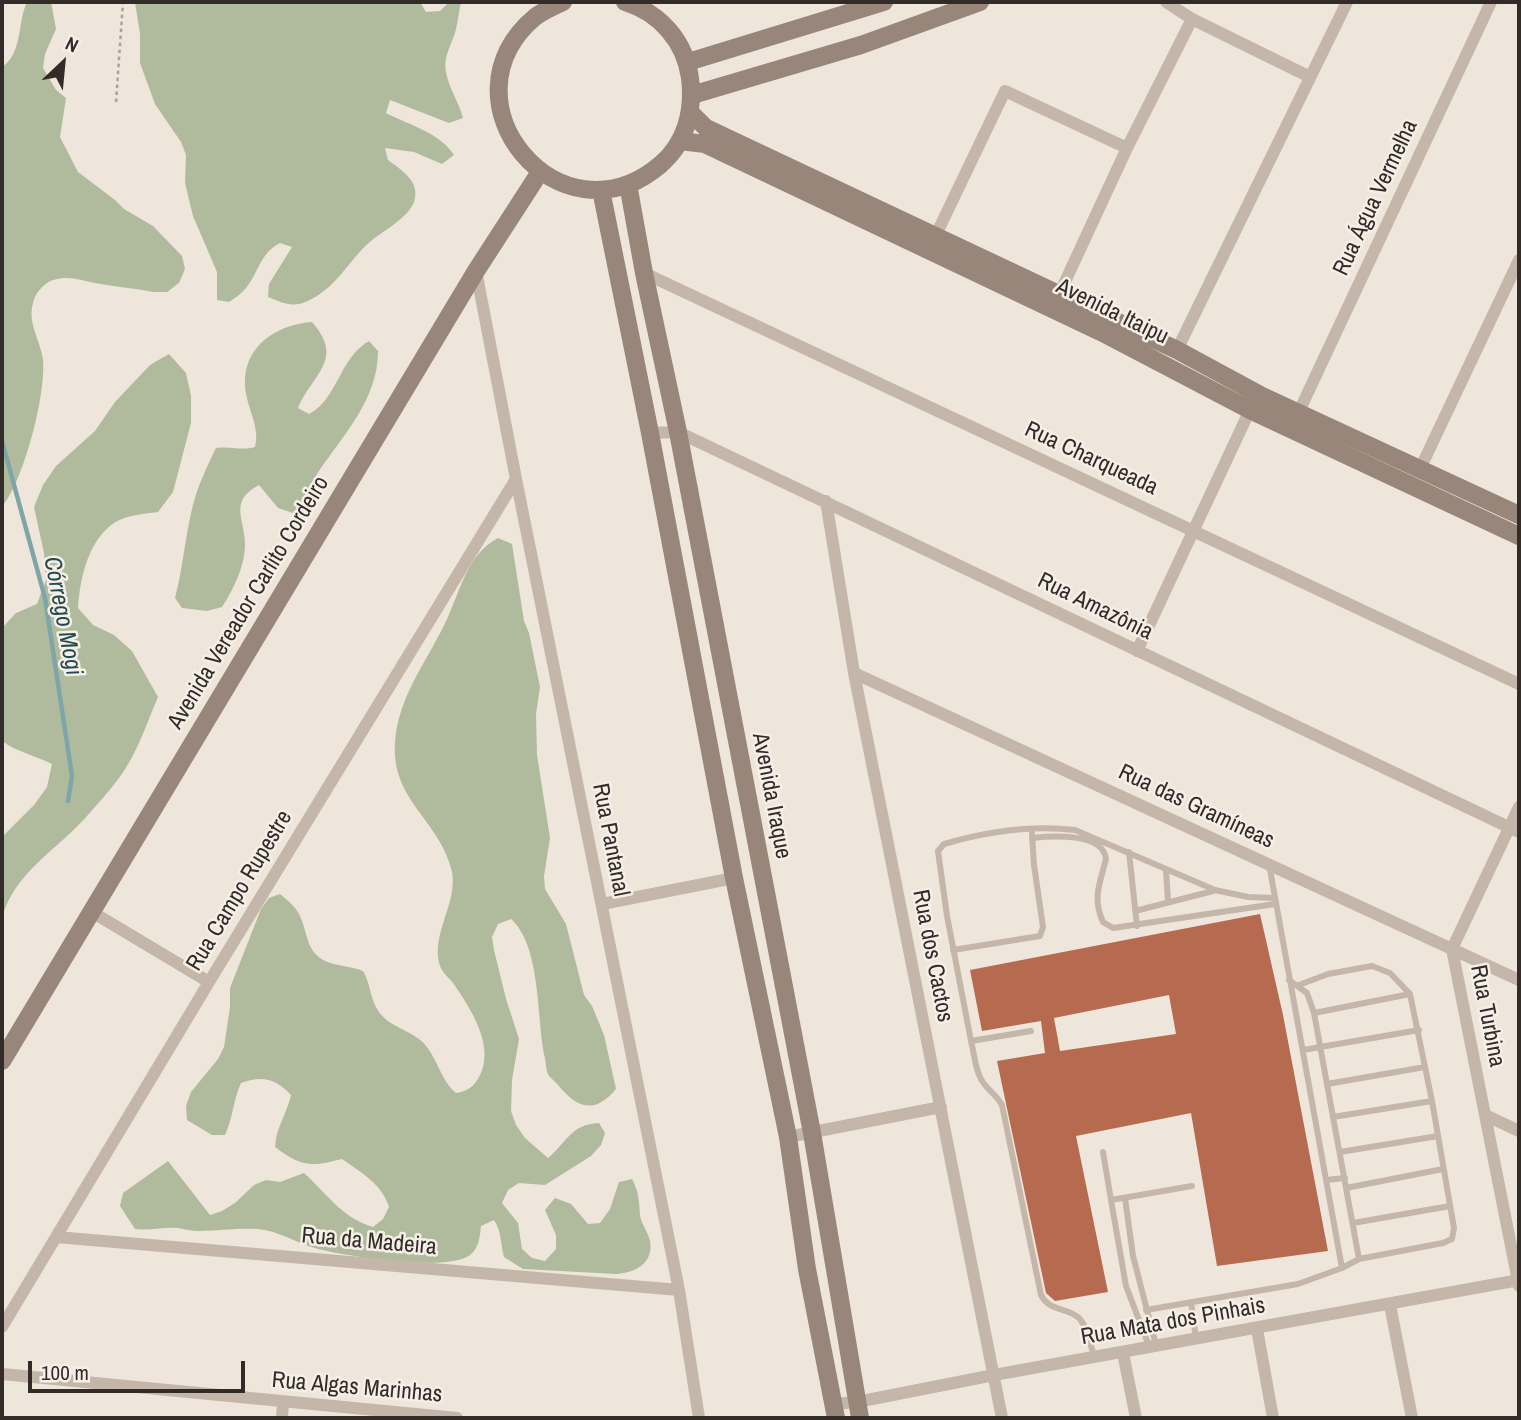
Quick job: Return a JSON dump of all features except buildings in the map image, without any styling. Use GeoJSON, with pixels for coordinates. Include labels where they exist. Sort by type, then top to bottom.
{"type":"FeatureCollection","features":[{"type":"Feature","properties":{"kind":"street"},"geometry":{"type":"LineString","coordinates":[[563,2],[534,9],[514,40],[499,80],[503,122],[524,158],[540,172],[559,183],[601,190],[628,184],[649,174],[668,158],[680,141],[692,104],[688,62],[677,39],[660,20],[638,6],[625,2]]}},
{"type":"Feature","properties":{"kind":"street"},"geometry":{"type":"LineString","coordinates":[[688,62],[884,2]]}},
{"type":"Feature","properties":{"kind":"street"},"geometry":{"type":"LineString","coordinates":[[692,104],[980,2]]}},
{"type":"Feature","properties":{"kind":"street"},"geometry":{"type":"LineString","coordinates":[[1166,2],[1192,19],[1310,77]]}},
{"type":"Feature","properties":{"kind":"street"},"geometry":{"type":"LineString","coordinates":[[1177,350],[1347,2]]}},
{"type":"Feature","properties":{"kind":"street","name":"Rua Água Vermelha"},"geometry":{"type":"LineString","coordinates":[[1292,429],[1491,2]]}},
{"type":"Feature","properties":{"kind":"street"},"geometry":{"type":"LineString","coordinates":[[1055,302],[1127,148],[1192,19]]}},
{"type":"Feature","properties":{"kind":"street"},"geometry":{"type":"LineString","coordinates":[[932,243],[1005,91],[1127,148]]}},
{"type":"Feature","properties":{"kind":"street","name":"Avenida Itaipu"},"geometry":{"type":"LineString","coordinates":[[692,104],[706,128],[1055,302],[1177,350],[1292,429],[1519,536]]}},
{"type":"Feature","properties":{"kind":"street","name":"Avenida Itaipu"},"geometry":{"type":"LineString","coordinates":[[680,141],[705,144],[932,243]]}},
{"type":"Feature","properties":{"kind":"street","name":"Avenida Vereador Carlito Cordeiro"},"geometry":{"type":"LineString","coordinates":[[2,1061],[476,271],[540,172]]}},
{"type":"Feature","properties":{"kind":"street","name":"Avenida Iraque"},"geometry":{"type":"LineString","coordinates":[[628,184],[812,1133],[859,1410]]}},
{"type":"Feature","properties":{"kind":"street"},"geometry":{"type":"LineString","coordinates":[[601,190],[734,878],[788,1137],[807,1269],[835,1411]]}},
{"type":"Feature","properties":{"kind":"street"},"geometry":{"type":"LineString","coordinates":[[1420,468],[1519,260]]}},
{"type":"Feature","properties":{"kind":"street","name":"Rua Pantanal"},"geometry":{"type":"LineString","coordinates":[[476,271],[680,1290],[699,1418]]}},
{"type":"Feature","properties":{"kind":"street","name":"Rua Charqueada"},"geometry":{"type":"LineString","coordinates":[[644,273],[1519,684]]}},
{"type":"Feature","properties":{"kind":"street","name":"Avenida Itaipu"},"geometry":{"type":"LineString","coordinates":[[1055,302],[1103,333],[1256,403],[1298,412],[1519,515]]}},
{"type":"Feature","properties":{"kind":"street"},"geometry":{"type":"LineString","coordinates":[[1137,651],[1256,403]]}},
{"type":"Feature","properties":{"kind":"street","name":"Rua Amazônia"},"geometry":{"type":"LineString","coordinates":[[650,433],[678,432],[1514,830]]}},
{"type":"Feature","properties":{"kind":"street","name":"Rua Campo Rupestre"},"geometry":{"type":"LineString","coordinates":[[2,1327],[516,479]]}},
{"type":"Feature","properties":{"kind":"street","name":"Rua dos Cactos"},"geometry":{"type":"LineString","coordinates":[[826,502],[854,673],[1002,1418]]}},
{"type":"Feature","properties":{"kind":"street","name":"Rua das Gramíneas"},"geometry":{"type":"LineString","coordinates":[[854,673],[1519,981]]}},
{"type":"Feature","properties":{"kind":"street","name":"Rua Turbina"},"geometry":{"type":"LineString","coordinates":[[1519,807],[1514,830],[1452,949],[1519,1282]]}},
{"type":"Feature","properties":{"kind":"street"},"geometry":{"type":"LineString","coordinates":[[602,904],[734,878]]}},
{"type":"Feature","properties":{"kind":"street"},"geometry":{"type":"LineString","coordinates":[[92,912],[209,982]]}},
{"type":"Feature","properties":{"kind":"street"},"geometry":{"type":"LineString","coordinates":[[788,1137],[941,1107]]}},
{"type":"Feature","properties":{"kind":"street"},"geometry":{"type":"LineString","coordinates":[[1485,1115],[1519,1131]]}},
{"type":"Feature","properties":{"kind":"street","name":"Rua da Madeira"},"geometry":{"type":"LineString","coordinates":[[56,1237],[680,1290]]}},
{"type":"Feature","properties":{"kind":"street","name":"Rua Mata dos Pinhais"},"geometry":{"type":"LineString","coordinates":[[835,1411],[859,1410],[994,1375],[1519,1282]]}},
{"type":"Feature","properties":{"kind":"street"},"geometry":{"type":"LineString","coordinates":[[1390,1304],[1412,1418]]}},
{"type":"Feature","properties":{"kind":"street"},"geometry":{"type":"LineString","coordinates":[[1257,1329],[1273,1418]]}},
{"type":"Feature","properties":{"kind":"street"},"geometry":{"type":"LineString","coordinates":[[1123,1353],[1136,1418]]}},
{"type":"Feature","properties":{"kind":"street","name":"Rua Algas Marinhas"},"geometry":{"type":"LineString","coordinates":[[2,1374],[457,1418]]}},
{"type":"Feature","properties":{"kind":"street"},"geometry":{"type":"LineString","coordinates":[[282,1418],[284,1402]]}},
{"type":"Feature","properties":{"kind":"lane"},"geometry":{"type":"LineString","coordinates":[[1094,1358],[1086,1327],[1079,1318],[1045,1303],[1041,1295],[1002,1105],[996,1094],[980,1078],[971,1041],[953,950],[938,851],[944,844],[992,834],[1032,829],[1075,830],[1215,890],[1275,901]]}},
{"type":"Feature","properties":{"kind":"lane"},"geometry":{"type":"LineString","coordinates":[[953,950],[1040,936],[1043,927],[1032,829]]}},
{"type":"Feature","properties":{"kind":"lane"},"geometry":{"type":"LineString","coordinates":[[1032,838],[1081,838],[1106,854],[1096,899],[1103,922],[1120,928],[1275,901]]}},
{"type":"Feature","properties":{"kind":"lane"},"geometry":{"type":"LineString","coordinates":[[1129,852],[1137,926]]}},
{"type":"Feature","properties":{"kind":"lane"},"geometry":{"type":"LineString","coordinates":[[1269,864],[1342,1268]]}},
{"type":"Feature","properties":{"kind":"lane"},"geometry":{"type":"LineString","coordinates":[[1166,870],[1168,902]]}},
{"type":"Feature","properties":{"kind":"lane"},"geometry":{"type":"LineString","coordinates":[[1135,911],[1215,890]]}},
{"type":"Feature","properties":{"kind":"lane"},"geometry":{"type":"LineString","coordinates":[[1146,1310],[1298,1284],[1359,1259],[1450,1241],[1453,1235],[1432,1101],[1410,994],[1390,973],[1372,966],[1328,974],[1299,985]]}},
{"type":"Feature","properties":{"kind":"lane"},"geometry":{"type":"LineString","coordinates":[[1289,980],[1307,993],[1314,1013],[1359,1259]]}},
{"type":"Feature","properties":{"kind":"lane"},"geometry":{"type":"LineString","coordinates":[[1314,1013],[1410,994]]}},
{"type":"Feature","properties":{"kind":"lane"},"geometry":{"type":"LineString","coordinates":[[1303,1050],[1419,1030]]}},
{"type":"Feature","properties":{"kind":"lane"},"geometry":{"type":"LineString","coordinates":[[971,1041],[1031,1031]]}},
{"type":"Feature","properties":{"kind":"lane"},"geometry":{"type":"LineString","coordinates":[[1327,1084],[1425,1067]]}},
{"type":"Feature","properties":{"kind":"lane"},"geometry":{"type":"LineString","coordinates":[[1314,1114],[1432,1101]]}},
{"type":"Feature","properties":{"kind":"lane"},"geometry":{"type":"LineString","coordinates":[[1340,1152],[1438,1136]]}},
{"type":"Feature","properties":{"kind":"lane"},"geometry":{"type":"LineString","coordinates":[[1102,1152],[1126,1286],[1153,1348]]}},
{"type":"Feature","properties":{"kind":"lane"},"geometry":{"type":"LineString","coordinates":[[1346,1188],[1443,1169]]}},
{"type":"Feature","properties":{"kind":"lane"},"geometry":{"type":"LineString","coordinates":[[1326,1180],[1345,1178]]}},
{"type":"Feature","properties":{"kind":"lane"},"geometry":{"type":"LineString","coordinates":[[1111,1200],[1192,1186]]}},
{"type":"Feature","properties":{"kind":"lane"},"geometry":{"type":"LineString","coordinates":[[1125,1198],[1133,1256],[1153,1348]]}},
{"type":"Feature","properties":{"kind":"lane"},"geometry":{"type":"LineString","coordinates":[[1353,1223],[1450,1206]]}},
{"type":"Feature","properties":{"kind":"lane"},"geometry":{"type":"LineString","coordinates":[[1191,1302],[1196,1339]]}},
{"type":"Feature","properties":{"kind":"path"},"geometry":{"type":"LineString","coordinates":[[116,102],[124,2]]}},
{"type":"Feature","properties":{"kind":"green space"},"geometry":{"type":"Polygon","coordinates":[[[27,2],[51,2],[56,29],[45,54],[43,68],[56,90],[66,98],[60,137],[78,172],[124,209],[153,226],[182,256],[185,269],[179,283],[167,292],[64,278],[50,281],[38,292],[33,303],[32,318],[43,360],[41,394],[25,458],[18,478],[2,507],[2,67],[9,61],[17,46],[27,2]]]}},
{"type":"Feature","properties":{"kind":"green space"},"geometry":{"type":"Polygon","coordinates":[[[135,2],[420,2],[426,12],[440,11],[449,2],[461,2],[445,66],[449,84],[463,118],[449,123],[390,100],[386,113],[432,135],[454,155],[442,164],[414,152],[385,148],[388,160],[412,182],[415,188],[414,202],[395,224],[365,246],[336,280],[316,296],[295,304],[268,297],[269,284],[292,247],[280,243],[264,257],[242,292],[229,302],[217,300],[217,272],[193,216],[185,183],[186,155],[181,142],[155,104],[140,63],[140,34],[135,2]]]}},
{"type":"Feature","properties":{"kind":"green space"},"geometry":{"type":"Polygon","coordinates":[[[312,322],[326,347],[326,357],[298,408],[309,414],[319,407],[351,357],[369,341],[378,351],[372,385],[366,400],[293,513],[278,508],[259,485],[243,498],[240,512],[245,537],[243,563],[222,607],[207,611],[182,608],[175,598],[193,505],[206,469],[216,448],[255,447],[255,427],[246,393],[248,364],[262,342],[272,334],[284,328],[312,322]]]}},
{"type":"Feature","properties":{"kind":"green space"},"geometry":{"type":"Polygon","coordinates":[[[169,354],[186,373],[191,396],[191,423],[173,492],[158,512],[121,519],[102,534],[86,564],[78,608],[93,625],[114,635],[132,651],[158,697],[136,750],[123,773],[87,816],[27,874],[8,901],[2,917],[2,837],[34,805],[47,787],[52,764],[17,750],[2,740],[2,628],[16,613],[37,604],[46,580],[44,553],[34,507],[43,485],[56,466],[95,431],[115,402],[150,365],[169,354]]]}},
{"type":"Feature","properties":{"kind":"green space"},"geometry":{"type":"Polygon","coordinates":[[[498,538],[512,544],[524,621],[540,687],[536,714],[537,755],[550,838],[544,876],[545,889],[566,924],[584,995],[592,1006],[604,1035],[616,1089],[601,1102],[587,1106],[573,1100],[549,1076],[528,947],[521,931],[511,919],[498,924],[492,937],[494,950],[519,1039],[512,1080],[511,1111],[516,1125],[525,1138],[548,1158],[570,1135],[582,1127],[599,1123],[605,1133],[601,1145],[591,1156],[545,1185],[519,1183],[508,1190],[502,1203],[518,1223],[522,1249],[532,1258],[545,1261],[556,1249],[556,1235],[545,1210],[555,1198],[571,1204],[588,1224],[600,1223],[610,1209],[619,1182],[632,1179],[641,1219],[650,1241],[649,1256],[636,1269],[616,1274],[523,1269],[504,1257],[500,1233],[494,1220],[481,1226],[477,1245],[470,1255],[459,1260],[421,1263],[337,1253],[257,1229],[135,1229],[120,1206],[123,1193],[168,1161],[210,1215],[235,1203],[254,1185],[266,1180],[280,1182],[304,1173],[343,1211],[362,1223],[373,1227],[383,1219],[389,1207],[376,1185],[342,1159],[307,1164],[275,1147],[277,1133],[291,1095],[274,1082],[256,1079],[241,1083],[225,1135],[212,1135],[187,1120],[186,1106],[191,1092],[218,1059],[224,1047],[230,988],[261,909],[269,898],[280,894],[295,908],[302,920],[310,946],[319,957],[330,963],[363,971],[379,1012],[425,1045],[456,1093],[470,1088],[480,1075],[484,1064],[483,1039],[460,993],[441,968],[438,954],[438,943],[453,884],[452,872],[438,838],[408,796],[396,763],[395,743],[397,726],[408,693],[448,617],[472,562],[498,538]]]}},
{"type":"Feature","properties":{"kind":"waterway","name":"Córrego Mogi"},"geometry":{"type":"LineString","coordinates":[[2,441],[45,598],[72,776],[68,801]]}}]}
